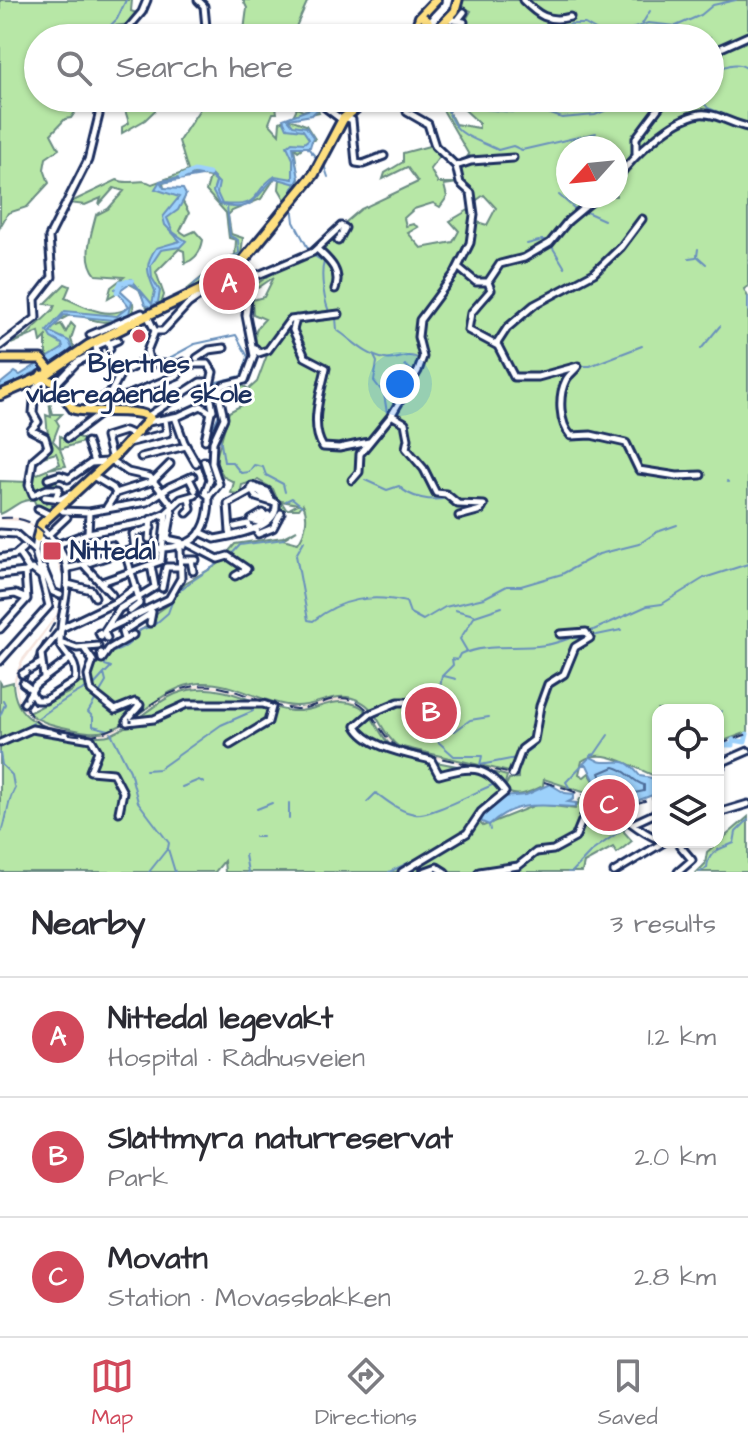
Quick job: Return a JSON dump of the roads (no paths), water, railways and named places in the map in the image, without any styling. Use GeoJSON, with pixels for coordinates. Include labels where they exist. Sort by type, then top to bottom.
{"type":"FeatureCollection","features":[{"type":"Feature","properties":{"kind":"highway"},"geometry":{"type":"LineString","coordinates":[[434,24],[438,0]]}},
{"type":"Feature","properties":{"kind":"highway"},"geometry":{"type":"LineString","coordinates":[[424,24],[438,0]]}},
{"type":"Feature","properties":{"kind":"highway"},"geometry":{"type":"LineString","coordinates":[[0,395],[121,328],[150,322],[173,304],[243,263],[255,244],[312,177],[342,117],[349,112]]}},
{"type":"Feature","properties":{"kind":"main road"},"geometry":{"type":"LineString","coordinates":[[447,24],[453,22],[458,0]]}},
{"type":"Feature","properties":{"kind":"main road"},"geometry":{"type":"LineString","coordinates":[[0,359],[46,372],[69,407],[83,412],[137,412],[148,419],[112,462],[48,515],[39,526],[37,538]]}},
{"type":"Feature","properties":{"kind":"street"},"geometry":{"type":"LineString","coordinates":[[132,24],[147,0]]}},
{"type":"Feature","properties":{"kind":"street"},"geometry":{"type":"LineString","coordinates":[[198,0],[204,6],[202,18],[205,24]]}},
{"type":"Feature","properties":{"kind":"street"},"geometry":{"type":"LineString","coordinates":[[523,0],[541,16],[553,20],[570,17]]}},
{"type":"Feature","properties":{"kind":"street"},"geometry":{"type":"LineString","coordinates":[[453,22],[464,12]]}},
{"type":"Feature","properties":{"kind":"street"},"geometry":{"type":"LineString","coordinates":[[453,22],[464,22]]}},
{"type":"Feature","properties":{"kind":"street"},"geometry":{"type":"LineString","coordinates":[[724,47],[748,36]]}},
{"type":"Feature","properties":{"kind":"street"},"geometry":{"type":"LineString","coordinates":[[0,346],[37,317],[35,299],[53,276],[50,236],[70,202],[89,156],[99,112]]}},
{"type":"Feature","properties":{"kind":"street"},"geometry":{"type":"LineString","coordinates":[[334,112],[352,120],[356,163],[363,164],[384,156]]}},
{"type":"Feature","properties":{"kind":"street"},"geometry":{"type":"LineString","coordinates":[[352,480],[359,473],[360,454],[392,415],[422,363],[418,331],[422,317],[470,246],[474,215],[471,194],[460,183],[456,166],[435,146],[428,124],[407,112]]}},
{"type":"Feature","properties":{"kind":"street"},"geometry":{"type":"LineString","coordinates":[[636,154],[636,138],[656,112]]}},
{"type":"Feature","properties":{"kind":"street"},"geometry":{"type":"LineString","coordinates":[[628,164],[657,136],[700,114],[748,127]]}},
{"type":"Feature","properties":{"kind":"street"},"geometry":{"type":"LineString","coordinates":[[456,166],[471,161],[513,158]]}},
{"type":"Feature","properties":{"kind":"street"},"geometry":{"type":"LineString","coordinates":[[488,282],[500,264],[524,258],[550,243],[565,224],[584,208]]}},
{"type":"Feature","properties":{"kind":"street"},"geometry":{"type":"LineString","coordinates":[[496,345],[507,328],[534,305],[594,273],[621,247],[642,219]]}},
{"type":"Feature","properties":{"kind":"street"},"geometry":{"type":"LineString","coordinates":[[250,278],[317,249],[344,226],[338,241]]}},
{"type":"Feature","properties":{"kind":"street"},"geometry":{"type":"LineString","coordinates":[[317,249],[326,253],[335,270],[338,280],[335,289]]}},
{"type":"Feature","properties":{"kind":"street"},"geometry":{"type":"LineString","coordinates":[[209,496],[219,484],[212,463],[225,415],[218,391],[224,385],[240,383],[247,377],[254,356],[246,317],[250,278],[243,263]]}},
{"type":"Feature","properties":{"kind":"street"},"geometry":{"type":"LineString","coordinates":[[230,289],[245,281],[243,263]]}},
{"type":"Feature","properties":{"kind":"street"},"geometry":{"type":"LineString","coordinates":[[90,335],[150,322],[208,294],[243,263]]}},
{"type":"Feature","properties":{"kind":"street"},"geometry":{"type":"LineString","coordinates":[[458,267],[478,283],[488,282]]}},
{"type":"Feature","properties":{"kind":"street"},"geometry":{"type":"LineString","coordinates":[[488,282],[491,290],[472,310],[466,327],[472,334],[496,345],[514,377],[538,377],[578,367],[565,382],[561,404],[564,426],[571,436],[591,435],[626,443],[634,465],[644,471],[701,475]]}},
{"type":"Feature","properties":{"kind":"street"},"geometry":{"type":"LineString","coordinates":[[251,342],[256,352],[265,352],[287,324],[296,319],[339,314]]}},
{"type":"Feature","properties":{"kind":"street"},"geometry":{"type":"LineString","coordinates":[[296,319],[293,330],[305,357],[326,368],[321,383],[317,437],[323,447],[331,449],[369,442]]}},
{"type":"Feature","properties":{"kind":"street"},"geometry":{"type":"LineString","coordinates":[[150,322],[149,359],[156,364],[189,361],[209,364],[213,372],[210,382],[211,412],[205,440]]}},
{"type":"Feature","properties":{"kind":"street"},"geometry":{"type":"LineString","coordinates":[[55,385],[74,364],[97,352],[96,346],[110,346],[118,340]]}},
{"type":"Feature","properties":{"kind":"street"},"geometry":{"type":"LineString","coordinates":[[111,392],[122,398],[131,395],[179,375],[189,361],[218,351]]}},
{"type":"Feature","properties":{"kind":"street"},"geometry":{"type":"LineString","coordinates":[[83,412],[111,392],[122,372],[149,359]]}},
{"type":"Feature","properties":{"kind":"street"},"geometry":{"type":"LineString","coordinates":[[46,372],[35,389],[33,413],[38,422],[31,430],[45,437],[48,447],[33,460],[29,485],[33,495],[59,489],[56,497],[61,499],[74,493]]}},
{"type":"Feature","properties":{"kind":"street"},"geometry":{"type":"LineString","coordinates":[[148,419],[200,382],[210,382]]}},
{"type":"Feature","properties":{"kind":"street"},"geometry":{"type":"LineString","coordinates":[[148,419],[165,420],[203,406],[211,412]]}},
{"type":"Feature","properties":{"kind":"street"},"geometry":{"type":"LineString","coordinates":[[68,438],[101,413]]}},
{"type":"Feature","properties":{"kind":"street"},"geometry":{"type":"LineString","coordinates":[[392,415],[405,423],[406,448],[426,473],[436,493],[446,494],[458,504],[484,505],[481,510],[459,516]]}},
{"type":"Feature","properties":{"kind":"street"},"geometry":{"type":"LineString","coordinates":[[175,417],[196,463]]}},
{"type":"Feature","properties":{"kind":"street"},"geometry":{"type":"LineString","coordinates":[[128,443],[168,433],[165,420]]}},
{"type":"Feature","properties":{"kind":"street"},"geometry":{"type":"LineString","coordinates":[[112,462],[106,437],[125,431],[135,436]]}},
{"type":"Feature","properties":{"kind":"street"},"geometry":{"type":"LineString","coordinates":[[87,442],[94,462]]}},
{"type":"Feature","properties":{"kind":"street"},"geometry":{"type":"LineString","coordinates":[[141,457],[186,446]]}},
{"type":"Feature","properties":{"kind":"street"},"geometry":{"type":"LineString","coordinates":[[193,571],[194,560],[181,564],[165,568],[160,587],[119,610],[102,634],[166,601],[179,585],[181,564],[184,546],[200,532],[210,513],[209,496],[205,493],[210,479],[204,461]]}},
{"type":"Feature","properties":{"kind":"street"},"geometry":{"type":"LineString","coordinates":[[48,479],[59,475],[68,478],[94,462],[127,462]]}},
{"type":"Feature","properties":{"kind":"street"},"geometry":{"type":"LineString","coordinates":[[112,462],[154,480],[171,510],[167,539],[181,542],[184,546]]}},
{"type":"Feature","properties":{"kind":"street"},"geometry":{"type":"LineString","coordinates":[[107,507],[116,493],[154,480],[170,464]]}},
{"type":"Feature","properties":{"kind":"street"},"geometry":{"type":"LineString","coordinates":[[93,476],[116,493]]}},
{"type":"Feature","properties":{"kind":"street"},"geometry":{"type":"LineString","coordinates":[[59,507],[64,511],[89,512],[147,502],[170,486],[192,478],[193,494],[187,513]]}},
{"type":"Feature","properties":{"kind":"street"},"geometry":{"type":"LineString","coordinates":[[232,529],[227,507],[248,491],[258,486],[270,494],[271,500]]}},
{"type":"Feature","properties":{"kind":"street"},"geometry":{"type":"LineString","coordinates":[[200,532],[215,539],[232,529],[268,523],[277,505],[248,491]]}},
{"type":"Feature","properties":{"kind":"street"},"geometry":{"type":"LineString","coordinates":[[59,544],[88,533],[151,519],[171,510],[181,498],[193,494]]}},
{"type":"Feature","properties":{"kind":"street"},"geometry":{"type":"LineString","coordinates":[[38,509],[48,515]]}},
{"type":"Feature","properties":{"kind":"street"},"geometry":{"type":"LineString","coordinates":[[102,582],[162,560],[171,510]]}},
{"type":"Feature","properties":{"kind":"street"},"geometry":{"type":"LineString","coordinates":[[88,533],[89,512]]}},
{"type":"Feature","properties":{"kind":"street"},"geometry":{"type":"LineString","coordinates":[[251,525],[258,534],[270,530],[281,513]]}},
{"type":"Feature","properties":{"kind":"street"},"geometry":{"type":"LineString","coordinates":[[251,525],[266,514]]}},
{"type":"Feature","properties":{"kind":"street"},"geometry":{"type":"LineString","coordinates":[[49,534],[67,517]]}},
{"type":"Feature","properties":{"kind":"street"},"geometry":{"type":"LineString","coordinates":[[149,539],[151,519]]}},
{"type":"Feature","properties":{"kind":"street"},"geometry":{"type":"LineString","coordinates":[[23,683],[41,701],[71,686],[76,672],[61,644],[68,584],[66,559],[59,544],[39,526]]}},
{"type":"Feature","properties":{"kind":"street"},"geometry":{"type":"LineString","coordinates":[[135,551],[133,534],[151,528]]}},
{"type":"Feature","properties":{"kind":"street"},"geometry":{"type":"LineString","coordinates":[[0,533],[13,533],[35,551]]}},
{"type":"Feature","properties":{"kind":"street"},"geometry":{"type":"LineString","coordinates":[[37,538],[46,547]]}},
{"type":"Feature","properties":{"kind":"street"},"geometry":{"type":"LineString","coordinates":[[37,538],[35,551],[39,562],[53,592],[60,595]]}},
{"type":"Feature","properties":{"kind":"street"},"geometry":{"type":"LineString","coordinates":[[66,559],[112,545]]}},
{"type":"Feature","properties":{"kind":"street"},"geometry":{"type":"LineString","coordinates":[[68,568],[85,566],[125,552],[184,546],[216,558],[228,556],[247,569],[235,576]]}},
{"type":"Feature","properties":{"kind":"street"},"geometry":{"type":"LineString","coordinates":[[0,558],[21,550],[27,571],[27,599],[0,629]]}},
{"type":"Feature","properties":{"kind":"street"},"geometry":{"type":"LineString","coordinates":[[125,552],[139,597],[139,604],[130,611]]}},
{"type":"Feature","properties":{"kind":"street"},"geometry":{"type":"LineString","coordinates":[[0,661],[49,606],[39,562]]}},
{"type":"Feature","properties":{"kind":"street"},"geometry":{"type":"LineString","coordinates":[[151,565],[160,587]]}},
{"type":"Feature","properties":{"kind":"street"},"geometry":{"type":"LineString","coordinates":[[85,566],[112,595]]}},
{"type":"Feature","properties":{"kind":"street"},"geometry":{"type":"LineString","coordinates":[[0,575],[27,571],[41,576]]}},
{"type":"Feature","properties":{"kind":"street"},"geometry":{"type":"LineString","coordinates":[[68,584],[91,590],[95,597]]}},
{"type":"Feature","properties":{"kind":"street"},"geometry":{"type":"LineString","coordinates":[[44,677],[42,652],[62,629],[115,603],[136,587]]}},
{"type":"Feature","properties":{"kind":"street"},"geometry":{"type":"LineString","coordinates":[[0,596],[14,594],[27,599]]}},
{"type":"Feature","properties":{"kind":"street"},"geometry":{"type":"LineString","coordinates":[[150,623],[154,616],[151,610]]}},
{"type":"Feature","properties":{"kind":"street"},"geometry":{"type":"LineString","coordinates":[[124,639],[122,632],[151,610]]}},
{"type":"Feature","properties":{"kind":"street"},"geometry":{"type":"LineString","coordinates":[[402,872],[467,833],[481,812],[504,791],[522,749],[534,740],[540,706],[548,684],[564,674],[574,648],[590,638],[586,632],[560,634]]}},
{"type":"Feature","properties":{"kind":"street"},"geometry":{"type":"LineString","coordinates":[[101,653],[102,659],[133,635]]}},
{"type":"Feature","properties":{"kind":"street"},"geometry":{"type":"LineString","coordinates":[[61,644],[84,648],[98,646]]}},
{"type":"Feature","properties":{"kind":"street"},"geometry":{"type":"LineString","coordinates":[[84,648],[93,661],[88,684],[97,697],[115,710],[138,703],[139,708],[127,721],[154,719],[187,704],[263,704],[272,707],[268,722],[230,745]]}},
{"type":"Feature","properties":{"kind":"street"},"geometry":{"type":"LineString","coordinates":[[24,703],[44,677],[71,658]]}},
{"type":"Feature","properties":{"kind":"street"},"geometry":{"type":"LineString","coordinates":[[22,674],[42,662]]}},
{"type":"Feature","properties":{"kind":"street"},"geometry":{"type":"LineString","coordinates":[[414,702],[398,702],[371,714],[356,726],[374,741],[402,756],[431,760],[439,775],[463,767],[488,774],[504,791]]}},
{"type":"Feature","properties":{"kind":"street"},"geometry":{"type":"LineString","coordinates":[[0,743],[32,729],[91,739],[98,751],[90,771],[110,771],[115,776],[123,792],[119,812]]}},
{"type":"Feature","properties":{"kind":"street"},"geometry":{"type":"LineString","coordinates":[[724,762],[748,751]]}},
{"type":"Feature","properties":{"kind":"street"},"geometry":{"type":"LineString","coordinates":[[479,872],[518,866],[536,852],[553,850],[575,838],[594,801],[623,814],[638,831],[652,837]]}},
{"type":"Feature","properties":{"kind":"street"},"geometry":{"type":"LineString","coordinates":[[724,811],[748,804]]}},
{"type":"Feature","properties":{"kind":"street"},"geometry":{"type":"LineString","coordinates":[[634,823],[652,815]]}},
{"type":"Feature","properties":{"kind":"street"},"geometry":{"type":"LineString","coordinates":[[614,872],[654,848]]}},
{"type":"Feature","properties":{"kind":"street"},"geometry":{"type":"LineString","coordinates":[[678,872],[692,858],[683,848]]}},
{"type":"Feature","properties":{"kind":"street"},"geometry":{"type":"LineString","coordinates":[[423,872],[437,867],[445,872]]}},
{"type":"Feature","properties":{"kind":"water"},"geometry":{"type":"Polygon","coordinates":[[[302,112],[315,112],[288,119],[293,125],[306,127],[313,137],[310,147],[293,147],[299,178],[296,184],[275,178],[252,202],[231,207],[219,204],[213,192],[216,182],[208,175],[161,183],[164,188],[183,189],[186,195],[178,210],[167,218],[173,232],[186,241],[180,247],[161,250],[151,265],[152,278],[160,291],[158,302],[150,307],[145,305],[140,290],[130,283],[120,290],[132,301],[129,314],[112,320],[64,315],[50,332],[69,341],[72,348],[68,353],[0,390],[0,384],[15,372],[20,375],[63,348],[47,331],[65,311],[117,316],[129,306],[115,289],[131,279],[152,304],[155,291],[149,274],[150,259],[156,248],[180,241],[165,225],[163,217],[179,197],[155,189],[160,181],[209,173],[219,183],[217,193],[222,204],[235,205],[251,201],[275,176],[293,179],[293,159],[287,146],[309,139],[303,130],[287,128],[283,119],[302,112]]]}},
{"type":"Feature","properties":{"kind":"water"},"geometry":{"type":"Polygon","coordinates":[[[590,757],[601,762],[623,762],[640,776],[652,778],[652,795],[626,805],[603,799],[587,765],[582,765],[590,757]]]}},
{"type":"Feature","properties":{"kind":"water"},"geometry":{"type":"Polygon","coordinates":[[[550,784],[565,793],[574,794],[574,799],[568,802],[576,803],[576,807],[531,806],[509,811],[489,825],[482,822],[480,815],[502,797],[526,795],[550,784]]]}},
{"type":"Feature","properties":{"kind":"waterway"},"geometry":{"type":"LineString","coordinates":[[112,24],[126,0]]}},
{"type":"Feature","properties":{"kind":"waterway"},"geometry":{"type":"LineString","coordinates":[[681,24],[701,15],[713,5],[736,0]]}},
{"type":"Feature","properties":{"kind":"waterway"},"geometry":{"type":"LineString","coordinates":[[642,24],[650,11]]}},
{"type":"Feature","properties":{"kind":"waterway"},"geometry":{"type":"LineString","coordinates":[[571,24],[585,24]]}},
{"type":"Feature","properties":{"kind":"waterway"},"geometry":{"type":"LineString","coordinates":[[645,24],[657,24]]}},
{"type":"Feature","properties":{"kind":"waterway"},"geometry":{"type":"LineString","coordinates":[[724,67],[738,65],[748,69]]}},
{"type":"Feature","properties":{"kind":"waterway"},"geometry":{"type":"LineString","coordinates":[[449,112],[461,132],[498,150],[513,146],[522,150],[596,133]]}},
{"type":"Feature","properties":{"kind":"waterway"},"geometry":{"type":"LineString","coordinates":[[545,112],[562,118],[602,112]]}},
{"type":"Feature","properties":{"kind":"waterway"},"geometry":{"type":"LineString","coordinates":[[718,112],[730,117]]}},
{"type":"Feature","properties":{"kind":"waterway"},"geometry":{"type":"LineString","coordinates":[[308,148],[319,161]]}},
{"type":"Feature","properties":{"kind":"waterway"},"geometry":{"type":"LineString","coordinates":[[324,165],[328,177]]}},
{"type":"Feature","properties":{"kind":"waterway"},"geometry":{"type":"LineString","coordinates":[[181,177],[194,171],[209,174]]}},
{"type":"Feature","properties":{"kind":"waterway"},"geometry":{"type":"LineString","coordinates":[[288,201],[295,183]]}},
{"type":"Feature","properties":{"kind":"waterway"},"geometry":{"type":"LineString","coordinates":[[292,205],[294,222],[310,252]]}},
{"type":"Feature","properties":{"kind":"waterway"},"geometry":{"type":"LineString","coordinates":[[188,294],[195,283],[239,253],[238,240],[230,236],[227,206]]}},
{"type":"Feature","properties":{"kind":"waterway"},"geometry":{"type":"LineString","coordinates":[[584,211],[604,220]]}},
{"type":"Feature","properties":{"kind":"waterway"},"geometry":{"type":"LineString","coordinates":[[541,240],[548,240],[565,268]]}},
{"type":"Feature","properties":{"kind":"waterway"},"geometry":{"type":"LineString","coordinates":[[527,244],[539,241]]}},
{"type":"Feature","properties":{"kind":"waterway"},"geometry":{"type":"LineString","coordinates":[[698,249],[697,256],[706,264]]}},
{"type":"Feature","properties":{"kind":"waterway"},"geometry":{"type":"LineString","coordinates":[[311,254],[324,262],[323,289],[331,315]]}},
{"type":"Feature","properties":{"kind":"waterway"},"geometry":{"type":"LineString","coordinates":[[689,258],[696,257]]}},
{"type":"Feature","properties":{"kind":"waterway"},"geometry":{"type":"LineString","coordinates":[[117,292],[121,282],[132,281]]}},
{"type":"Feature","properties":{"kind":"waterway"},"geometry":{"type":"LineString","coordinates":[[748,297],[748,311]]}},
{"type":"Feature","properties":{"kind":"waterway"},"geometry":{"type":"LineString","coordinates":[[336,318],[337,330],[372,355],[385,359],[411,356],[421,360]]}},
{"type":"Feature","properties":{"kind":"waterway"},"geometry":{"type":"LineString","coordinates":[[701,349],[720,326]]}},
{"type":"Feature","properties":{"kind":"waterway"},"geometry":{"type":"LineString","coordinates":[[150,354],[159,334]]}},
{"type":"Feature","properties":{"kind":"waterway"},"geometry":{"type":"LineString","coordinates":[[157,361],[164,361],[195,344],[236,335],[248,357],[241,376],[217,382],[213,391],[218,404]]}},
{"type":"Feature","properties":{"kind":"waterway"},"geometry":{"type":"LineString","coordinates":[[579,366],[590,366],[642,346]]}},
{"type":"Feature","properties":{"kind":"waterway"},"geometry":{"type":"LineString","coordinates":[[374,356],[377,362],[374,381],[384,394],[390,415]]}},
{"type":"Feature","properties":{"kind":"waterway"},"geometry":{"type":"LineString","coordinates":[[405,365],[414,372]]}},
{"type":"Feature","properties":{"kind":"waterway"},"geometry":{"type":"LineString","coordinates":[[221,410],[213,428],[220,437],[224,462],[232,462],[241,473],[249,472],[254,465],[263,467],[266,475],[283,484],[285,492]]}},
{"type":"Feature","properties":{"kind":"waterway"},"geometry":{"type":"LineString","coordinates":[[365,480],[387,490],[399,486],[421,498],[446,498]]}},
{"type":"Feature","properties":{"kind":"waterway"},"geometry":{"type":"LineString","coordinates":[[286,501],[292,498],[302,506]]}},
{"type":"Feature","properties":{"kind":"waterway"},"geometry":{"type":"LineString","coordinates":[[304,541],[296,555],[308,620],[313,621],[346,603],[369,598],[406,602],[410,613],[423,620],[445,607],[484,598],[507,586],[521,586],[562,574],[599,554],[639,544],[657,532],[677,525]]}},
{"type":"Feature","properties":{"kind":"waterway"},"geometry":{"type":"LineString","coordinates":[[230,556],[240,545],[284,539]]}},
{"type":"Feature","properties":{"kind":"waterway"},"geometry":{"type":"LineString","coordinates":[[107,652],[122,649],[140,630],[153,626],[168,613],[175,594],[228,557]]}},
{"type":"Feature","properties":{"kind":"waterway"},"geometry":{"type":"LineString","coordinates":[[589,632],[647,606],[662,604],[704,578],[748,564]]}},
{"type":"Feature","properties":{"kind":"waterway"},"geometry":{"type":"LineString","coordinates":[[502,607],[475,616],[460,639],[467,651],[460,654],[457,660],[452,659],[453,665],[442,676],[439,694],[415,707],[407,725],[425,730],[454,756],[482,756],[480,765],[516,758]]}},
{"type":"Feature","properties":{"kind":"waterway"},"geometry":{"type":"LineString","coordinates":[[455,610],[474,615]]}},
{"type":"Feature","properties":{"kind":"waterway"},"geometry":{"type":"LineString","coordinates":[[592,636],[621,630]]}},
{"type":"Feature","properties":{"kind":"waterway"},"geometry":{"type":"LineString","coordinates":[[468,652],[548,645],[576,635]]}},
{"type":"Feature","properties":{"kind":"waterway"},"geometry":{"type":"LineString","coordinates":[[574,638],[588,637]]}},
{"type":"Feature","properties":{"kind":"waterway"},"geometry":{"type":"LineString","coordinates":[[106,658],[105,665],[111,667],[104,674],[106,682],[88,712],[93,717],[93,726],[109,730]]}},
{"type":"Feature","properties":{"kind":"waterway"},"geometry":{"type":"LineString","coordinates":[[95,684],[104,674]]}},
{"type":"Feature","properties":{"kind":"waterway"},"geometry":{"type":"LineString","coordinates":[[444,676],[456,679]]}},
{"type":"Feature","properties":{"kind":"waterway"},"geometry":{"type":"LineString","coordinates":[[38,718],[74,694],[93,686]]}},
{"type":"Feature","properties":{"kind":"waterway"},"geometry":{"type":"LineString","coordinates":[[0,716],[5,704],[3,700]]}},
{"type":"Feature","properties":{"kind":"waterway"},"geometry":{"type":"LineString","coordinates":[[146,770],[159,769],[221,725],[253,711]]}},
{"type":"Feature","properties":{"kind":"waterway"},"geometry":{"type":"LineString","coordinates":[[423,727],[431,725],[455,731],[470,720],[489,717]]}},
{"type":"Feature","properties":{"kind":"waterway"},"geometry":{"type":"LineString","coordinates":[[15,734],[33,723]]}},
{"type":"Feature","properties":{"kind":"waterway"},"geometry":{"type":"LineString","coordinates":[[111,733],[130,771],[138,802],[169,843],[149,872]]}},
{"type":"Feature","properties":{"kind":"waterway"},"geometry":{"type":"LineString","coordinates":[[724,745],[733,745],[733,740],[745,742],[747,734]]}},
{"type":"Feature","properties":{"kind":"waterway"},"geometry":{"type":"LineString","coordinates":[[591,755],[595,754],[608,735]]}},
{"type":"Feature","properties":{"kind":"waterway"},"geometry":{"type":"LineString","coordinates":[[522,755],[533,747]]}},
{"type":"Feature","properties":{"kind":"waterway"},"geometry":{"type":"LineString","coordinates":[[0,753],[2,765],[11,774]]}},
{"type":"Feature","properties":{"kind":"waterway"},"geometry":{"type":"LineString","coordinates":[[569,787],[566,782],[582,765]]}},
{"type":"Feature","properties":{"kind":"waterway"},"geometry":{"type":"LineString","coordinates":[[12,775],[14,786]]}},
{"type":"Feature","properties":{"kind":"waterway"},"geometry":{"type":"LineString","coordinates":[[182,787],[199,780],[204,783]]}},
{"type":"Feature","properties":{"kind":"waterway"},"geometry":{"type":"LineString","coordinates":[[367,802],[376,793],[404,811],[423,814],[502,781]]}},
{"type":"Feature","properties":{"kind":"waterway"},"geometry":{"type":"LineString","coordinates":[[3,829],[15,788]]}},
{"type":"Feature","properties":{"kind":"waterway"},"geometry":{"type":"LineString","coordinates":[[257,809],[272,803]]}},
{"type":"Feature","properties":{"kind":"waterway"},"geometry":{"type":"LineString","coordinates":[[289,803],[289,819]]}},
{"type":"Feature","properties":{"kind":"waterway"},"geometry":{"type":"LineString","coordinates":[[623,813],[626,807]]}},
{"type":"Feature","properties":{"kind":"waterway"},"geometry":{"type":"LineString","coordinates":[[700,872],[707,868],[713,854],[734,843],[736,832],[748,820]]}},
{"type":"Feature","properties":{"kind":"waterway"},"geometry":{"type":"LineString","coordinates":[[572,872],[592,851],[630,824]]}},
{"type":"Feature","properties":{"kind":"waterway"},"geometry":{"type":"LineString","coordinates":[[489,825],[490,830]]}},
{"type":"Feature","properties":{"kind":"waterway"},"geometry":{"type":"LineString","coordinates":[[255,837],[262,837]]}},
{"type":"Feature","properties":{"kind":"waterway"},"geometry":{"type":"LineString","coordinates":[[436,849],[447,842]]}},
{"type":"Feature","properties":{"kind":"waterway"},"geometry":{"type":"LineString","coordinates":[[168,849],[175,872]]}},
{"type":"Feature","properties":{"kind":"waterway"},"geometry":{"type":"LineString","coordinates":[[389,872],[427,854]]}},
{"type":"Feature","properties":{"kind":"waterway"},"geometry":{"type":"LineString","coordinates":[[245,855],[248,872]]}},
{"type":"Feature","properties":{"kind":"railway"},"geometry":{"type":"LineString","coordinates":[[0,518],[21,519],[39,528],[53,546],[62,572],[64,590],[61,608],[26,683],[24,698],[28,712],[39,724],[67,733],[89,735],[108,731],[156,701],[196,686],[221,687],[283,708],[296,709],[339,698],[362,705],[387,738],[400,749],[516,775]]}},
{"type":"Feature","properties":{"kind":"railway"},"geometry":{"type":"LineString","coordinates":[[724,743],[748,734]]}},
{"type":"Feature","properties":{"kind":"railway"},"geometry":{"type":"LineString","coordinates":[[544,782],[575,791]]}},
{"type":"Feature","properties":{"kind":"railway"},"geometry":{"type":"LineString","coordinates":[[565,788],[612,804],[634,803],[652,798]]}},
{"type":"Feature","properties":{"kind":"place","name":"Nittedal legevakt"},"geometry":{"type":"Point","coordinates":[229,284]}},
{"type":"Feature","properties":{"kind":"place","name":"Bjertnes videregående skole"},"geometry":{"type":"Point","coordinates":[139,336]}},
{"type":"Feature","properties":{"kind":"place","name":"Nittedal"},"geometry":{"type":"Point","coordinates":[52,551]}},
{"type":"Feature","properties":{"kind":"place","name":"Slåttmyra naturreservat"},"geometry":{"type":"Point","coordinates":[431,713]}},
{"type":"Feature","properties":{"kind":"place","name":"Movatn"},"geometry":{"type":"Point","coordinates":[609,805]}}]}
